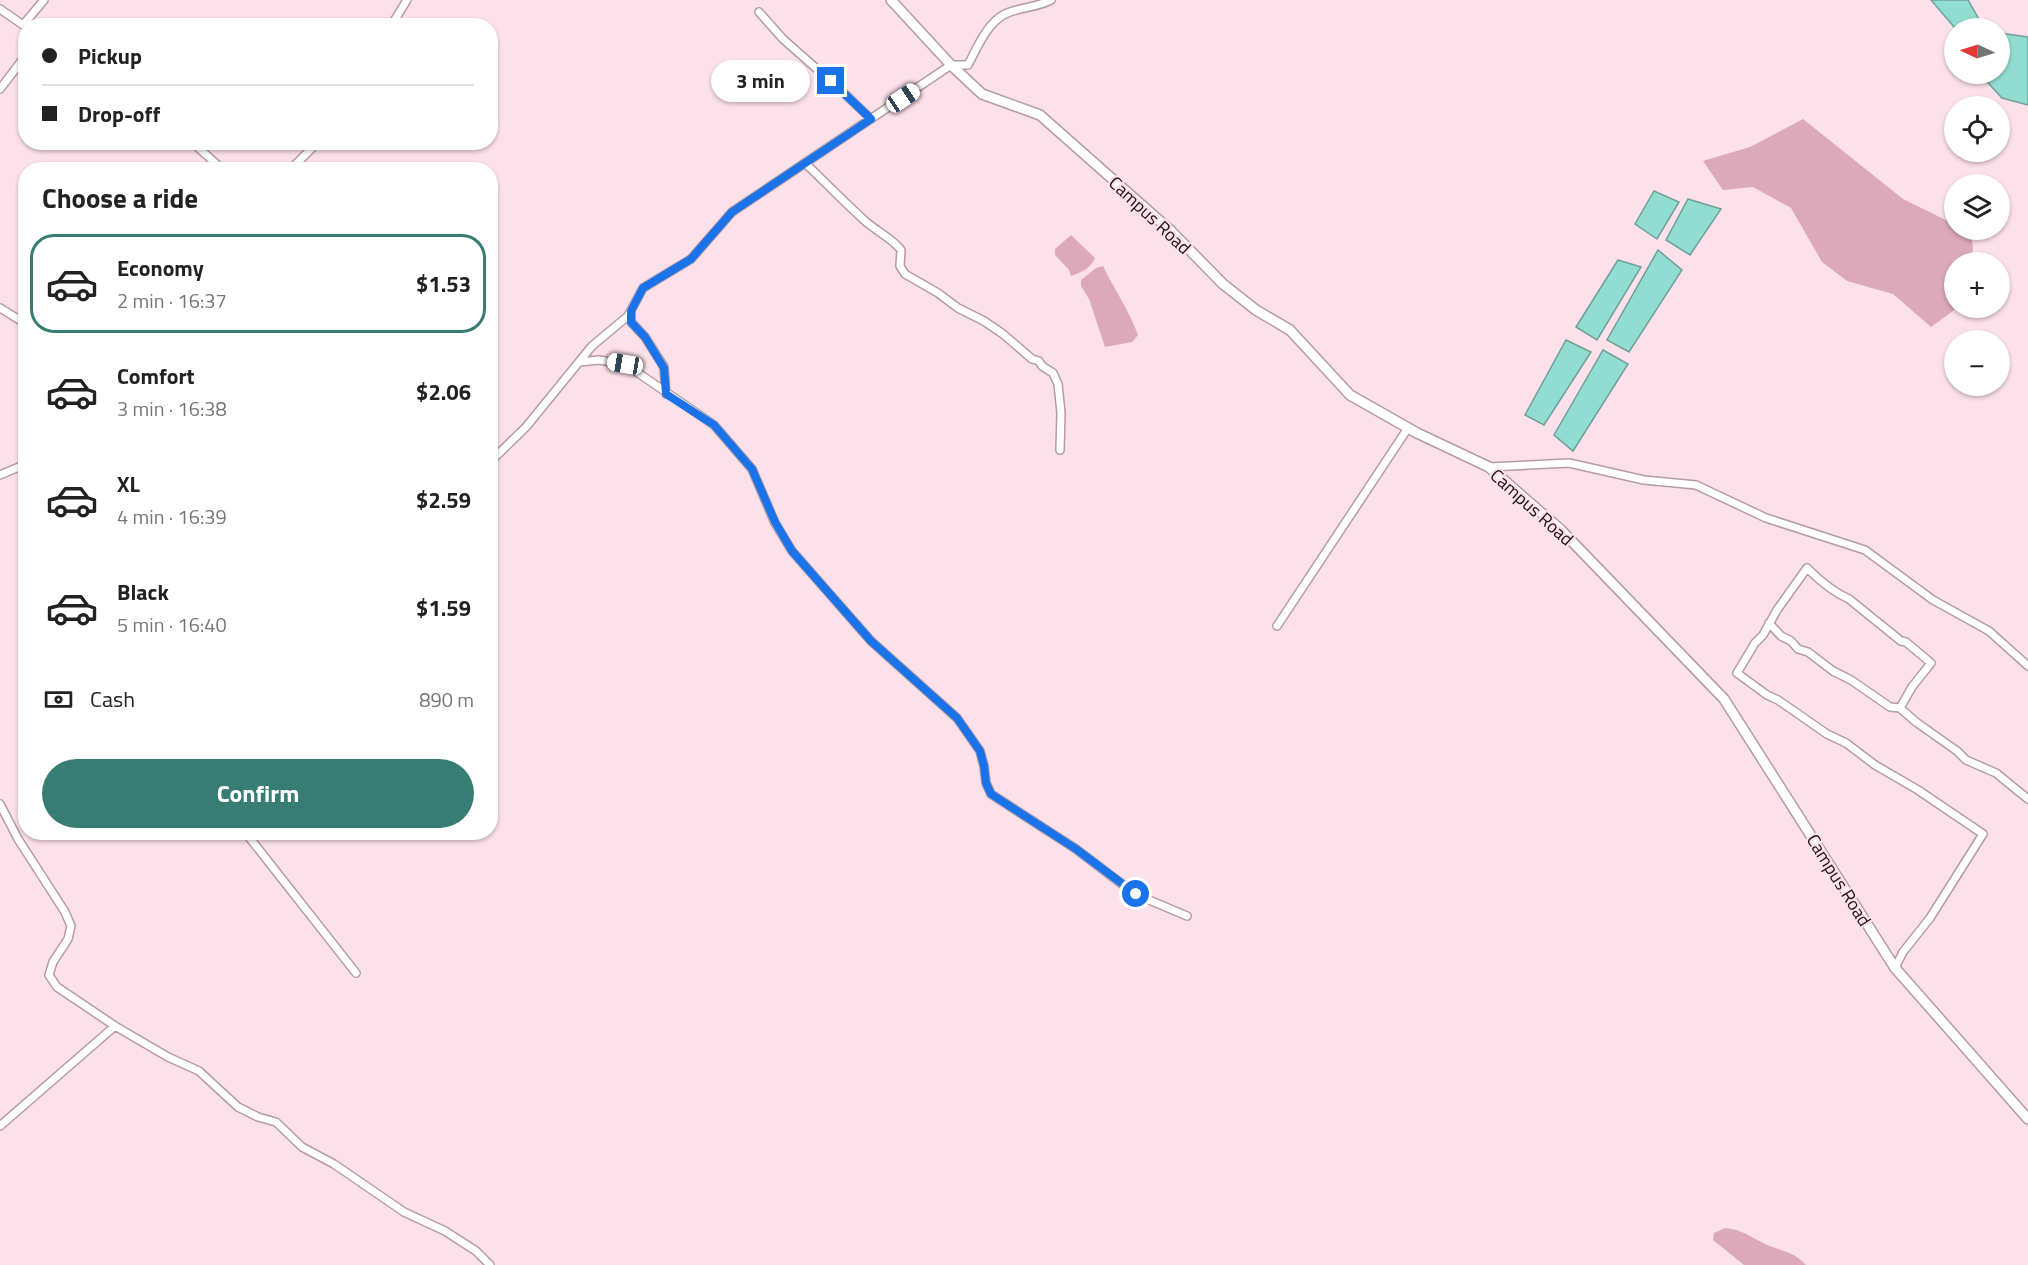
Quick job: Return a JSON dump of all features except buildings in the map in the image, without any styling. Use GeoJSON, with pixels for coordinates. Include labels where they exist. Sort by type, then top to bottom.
{"type":"FeatureCollection","features":[{"type":"Feature","properties":{"kind":"street"},"geometry":{"type":"LineString","coordinates":[[30,18],[44,0]]}},
{"type":"Feature","properties":{"kind":"street"},"geometry":{"type":"LineString","coordinates":[[396,18],[407,0]]}},
{"type":"Feature","properties":{"kind":"street","name":"Campus Road"},"geometry":{"type":"LineString","coordinates":[[891,0],[951,65],[982,94],[1040,115],[1170,230],[1223,284],[1256,310],[1290,330],[1350,395],[1408,428],[1488,467],[1561,530],[1724,699],[1895,968],[2028,1119]]}},
{"type":"Feature","properties":{"kind":"street"},"geometry":{"type":"LineString","coordinates":[[498,454],[526,427],[592,346],[628,316],[643,288],[691,259],[732,212],[951,65],[968,65],[991,26],[1003,15],[1051,0]]}},
{"type":"Feature","properties":{"kind":"street"},"geometry":{"type":"LineString","coordinates":[[0,9],[18,22]]}},
{"type":"Feature","properties":{"kind":"street"},"geometry":{"type":"LineString","coordinates":[[759,12],[783,39],[871,119]]}},
{"type":"Feature","properties":{"kind":"street"},"geometry":{"type":"LineString","coordinates":[[0,89],[18,65]]}},
{"type":"Feature","properties":{"kind":"street"},"geometry":{"type":"LineString","coordinates":[[201,150],[214,162]]}},
{"type":"Feature","properties":{"kind":"street"},"geometry":{"type":"LineString","coordinates":[[298,162],[310,150]]}},
{"type":"Feature","properties":{"kind":"street"},"geometry":{"type":"LineString","coordinates":[[806,163],[877,232],[902,250],[900,266],[905,274],[996,329],[1053,373],[1058,384],[1060,450]]}},
{"type":"Feature","properties":{"kind":"street"},"geometry":{"type":"LineString","coordinates":[[0,308],[18,319]]}},
{"type":"Feature","properties":{"kind":"street"},"geometry":{"type":"LineString","coordinates":[[631,311],[631,322],[645,337],[664,368],[666,394]]}},
{"type":"Feature","properties":{"kind":"street"},"geometry":{"type":"LineString","coordinates":[[579,362],[599,360],[625,364],[714,425],[752,469],[775,522],[792,551],[871,641],[957,718],[980,751],[986,783],[991,794],[1076,849],[1136,894],[1188,916]]}},
{"type":"Feature","properties":{"kind":"street"},"geometry":{"type":"LineString","coordinates":[[1277,626],[1408,428]]}},
{"type":"Feature","properties":{"kind":"street"},"geometry":{"type":"LineString","coordinates":[[1488,467],[1569,463],[1644,480],[1696,485],[1766,518],[1865,550],[1933,600],[1989,631],[2028,666]]}},
{"type":"Feature","properties":{"kind":"street"},"geometry":{"type":"LineString","coordinates":[[0,475],[18,467]]}},
{"type":"Feature","properties":{"kind":"street"},"geometry":{"type":"LineString","coordinates":[[1895,968],[1903,952],[1930,918],[1983,834],[1918,790],[1875,765],[1846,743],[1827,734],[1779,700],[1767,695],[1737,673],[1755,642],[1763,635],[1807,568],[1840,595],[1849,598],[1890,633],[1906,642],[1930,663],[1900,708]]}},
{"type":"Feature","properties":{"kind":"street"},"geometry":{"type":"LineString","coordinates":[[1769,623],[1798,649],[1808,652],[1881,702],[1890,707],[1900,708],[1958,751],[1966,760],[1996,772],[2028,799]]}},
{"type":"Feature","properties":{"kind":"street"},"geometry":{"type":"LineString","coordinates":[[0,804],[18,839]]}},
{"type":"Feature","properties":{"kind":"street"},"geometry":{"type":"LineString","coordinates":[[19,840],[65,912],[71,926],[68,939],[53,962],[49,975],[57,987],[168,1058],[199,1071],[238,1107],[258,1117],[276,1122],[302,1147],[334,1164],[404,1212],[445,1231],[476,1251],[490,1265]]}},
{"type":"Feature","properties":{"kind":"street"},"geometry":{"type":"LineString","coordinates":[[251,840],[356,973]]}},
{"type":"Feature","properties":{"kind":"street"},"geometry":{"type":"LineString","coordinates":[[0,1126],[115,1026]]}},
{"type":"Feature","properties":{"kind":"shaded area"},"geometry":{"type":"Polygon","coordinates":[[[1931,0],[1968,0],[1978,18],[1946,18],[1931,0]]]}},
{"type":"Feature","properties":{"kind":"shaded area"},"geometry":{"type":"Polygon","coordinates":[[[2010,34],[2028,37],[2028,105],[2010,100],[2010,96],[2000,96],[1989,84],[2010,84],[2010,34]]]}},
{"type":"Feature","properties":{"kind":"shaded area"},"geometry":{"type":"Polygon","coordinates":[[[1803,119],[1903,199],[1944,219],[1944,240],[1972,240],[1972,252],[1944,252],[1944,318],[1931,327],[1893,294],[1847,281],[1822,262],[1791,208],[1753,187],[1723,190],[1703,161],[1750,147],[1803,119]]]}},
{"type":"Feature","properties":{"kind":"shaded area"},"geometry":{"type":"Polygon","coordinates":[[[1654,191],[1679,202],[1657,239],[1635,224],[1654,191]]]}},
{"type":"Feature","properties":{"kind":"shaded area"},"geometry":{"type":"Polygon","coordinates":[[[1688,199],[1721,209],[1690,255],[1666,240],[1688,199]]]}},
{"type":"Feature","properties":{"kind":"shaded area"},"geometry":{"type":"Polygon","coordinates":[[[1071,235],[1095,258],[1085,270],[1071,276],[1069,270],[1055,255],[1055,249],[1071,235]]]}},
{"type":"Feature","properties":{"kind":"shaded area"},"geometry":{"type":"Polygon","coordinates":[[[1658,250],[1682,270],[1629,352],[1607,340],[1658,250]]]}},
{"type":"Feature","properties":{"kind":"shaded area"},"geometry":{"type":"Polygon","coordinates":[[[1618,260],[1641,267],[1597,340],[1576,327],[1618,260]]]}},
{"type":"Feature","properties":{"kind":"shaded area"},"geometry":{"type":"Polygon","coordinates":[[[1103,266],[1138,335],[1132,342],[1105,347],[1089,299],[1081,286],[1081,280],[1096,268],[1103,266]]]}},
{"type":"Feature","properties":{"kind":"shaded area"},"geometry":{"type":"Polygon","coordinates":[[[1566,340],[1591,352],[1544,425],[1525,415],[1566,340]]]}},
{"type":"Feature","properties":{"kind":"shaded area"},"geometry":{"type":"Polygon","coordinates":[[[1603,350],[1628,364],[1573,451],[1554,435],[1603,350]]]}},
{"type":"Feature","properties":{"kind":"shaded area"},"geometry":{"type":"Polygon","coordinates":[[[1725,1228],[1741,1232],[1792,1254],[1806,1265],[1744,1265],[1713,1240],[1714,1233],[1725,1228]]]}},
{"type":"Feature","properties":{"kind":"route"},"geometry":{"type":"LineString","coordinates":[[831,81],[871,119],[732,212],[691,259],[643,288],[631,311],[631,322],[645,337],[664,368],[666,394],[714,425],[752,469],[775,522],[792,551],[871,641],[957,718],[980,751],[986,783],[991,794],[1076,849],[1136,894]]}}]}
